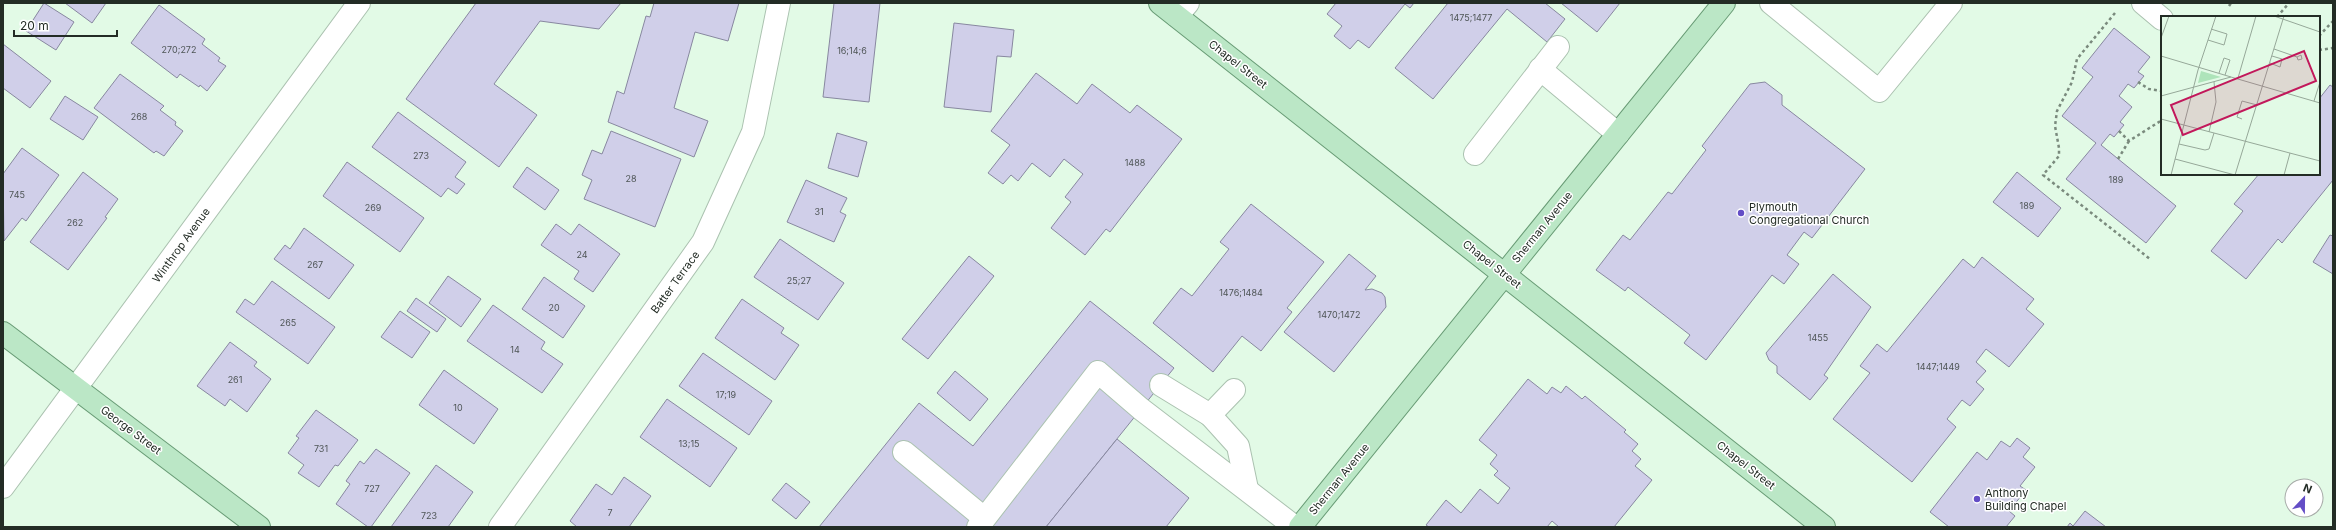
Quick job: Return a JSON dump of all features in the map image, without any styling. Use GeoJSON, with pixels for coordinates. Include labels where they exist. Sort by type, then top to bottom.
{"type":"FeatureCollection","features":[{"type":"Feature","properties":{"kind":"main road","name":"Chapel Street"},"geometry":{"type":"LineString","coordinates":[[1160,3],[1182,10],[1504,273],[1824,527]]}},
{"type":"Feature","properties":{"kind":"main road","name":"Sherman Avenue"},"geometry":{"type":"LineString","coordinates":[[1300,527],[1724,3]]}},
{"type":"Feature","properties":{"kind":"main road","name":"George Street"},"geometry":{"type":"LineString","coordinates":[[3,333],[259,527]]}},
{"type":"Feature","properties":{"kind":"street","name":"Winthrop Avenue"},"geometry":{"type":"LineString","coordinates":[[3,487],[359,3]]}},
{"type":"Feature","properties":{"kind":"street","name":"Batter Terrace"},"geometry":{"type":"LineString","coordinates":[[500,527],[703,242],[753,132],[779,3]]}},
{"type":"Feature","properties":{"kind":"street"},"geometry":{"type":"LineString","coordinates":[[1771,3],[1879,91],[1951,3]]}},
{"type":"Feature","properties":{"kind":"street"},"geometry":{"type":"LineString","coordinates":[[2143,3],[2161,18]]}},
{"type":"Feature","properties":{"kind":"street"},"geometry":{"type":"LineString","coordinates":[[1475,154],[1558,47]]}},
{"type":"Feature","properties":{"kind":"street"},"geometry":{"type":"LineString","coordinates":[[1540,70],[1618,134]]}},
{"type":"Feature","properties":{"kind":"street"},"geometry":{"type":"LineString","coordinates":[[904,452],[981,523],[1098,372],[1141,409],[1295,527]]}},
{"type":"Feature","properties":{"kind":"street"},"geometry":{"type":"LineString","coordinates":[[1161,385],[1210,415],[1238,446],[1247,489]]}},
{"type":"Feature","properties":{"kind":"street"},"geometry":{"type":"LineString","coordinates":[[1210,415],[1234,390]]}},
{"type":"Feature","properties":{"kind":"path"},"geometry":{"type":"LineString","coordinates":[[2277,16],[2289,3]]}},
{"type":"Feature","properties":{"kind":"path"},"geometry":{"type":"LineString","coordinates":[[2115,13],[2077,59],[2072,82],[2057,111],[2054,126],[2059,148],[2059,156],[2043,175],[2150,259]]}},
{"type":"Feature","properties":{"kind":"path"},"geometry":{"type":"LineString","coordinates":[[2320,35],[2333,22]]}},
{"type":"Feature","properties":{"kind":"path"},"geometry":{"type":"LineString","coordinates":[[2320,50],[2333,48]]}},
{"type":"Feature","properties":{"kind":"path"},"geometry":{"type":"LineString","coordinates":[[2138,82],[2150,89],[2161,91]]}},
{"type":"Feature","properties":{"kind":"path"},"geometry":{"type":"LineString","coordinates":[[2118,159],[2129,141],[2161,121]]}},
{"type":"Feature","properties":{"kind":"path"},"geometry":{"type":"LineString","coordinates":[[2119,131],[2129,141]]}},
{"type":"Feature","properties":{"kind":"building"},"geometry":{"type":"Polygon","coordinates":[[[44,3],[74,22],[56,50],[26,31],[44,3]]]}},
{"type":"Feature","properties":{"kind":"building"},"geometry":{"type":"Polygon","coordinates":[[[65,3],[106,3],[92,23],[65,3]]]}},
{"type":"Feature","properties":{"kind":"building"},"geometry":{"type":"Polygon","coordinates":[[[476,3],[621,3],[599,29],[540,21],[494,84],[537,115],[499,167],[406,99],[476,3]]]}},
{"type":"Feature","properties":{"kind":"building"},"geometry":{"type":"Polygon","coordinates":[[[654,3],[739,3],[728,41],[695,32],[674,108],[708,121],[694,157],[608,122],[617,91],[624,94],[646,16],[650,17],[654,3]]]}},
{"type":"Feature","properties":{"kind":"building"},"geometry":{"type":"Polygon","coordinates":[[[834,3],[880,3],[869,102],[823,97],[834,3]]]}},
{"type":"Feature","properties":{"kind":"building"},"geometry":{"type":"Polygon","coordinates":[[[1336,3],[1414,3],[1410,8],[1405,4],[1369,48],[1358,40],[1350,49],[1334,36],[1342,26],[1327,14],[1336,3]]]}},
{"type":"Feature","properties":{"kind":"building"},"geometry":{"type":"Polygon","coordinates":[[[1448,3],[1545,3],[1565,19],[1547,42],[1507,9],[1433,99],[1395,68],[1448,3]]]}},
{"type":"Feature","properties":{"kind":"building"},"geometry":{"type":"Polygon","coordinates":[[[1561,3],[1620,3],[1597,32],[1561,3]]]}},
{"type":"Feature","properties":{"kind":"building"},"geometry":{"type":"Polygon","coordinates":[[[159,5],[205,39],[202,44],[220,58],[218,61],[226,66],[207,91],[200,85],[199,87],[180,74],[177,78],[131,43],[159,5]]]}},
{"type":"Feature","properties":{"kind":"building"},"geometry":{"type":"Polygon","coordinates":[[[954,23],[1014,30],[1011,57],[997,56],[991,112],[944,107],[954,23]]]}},
{"type":"Feature","properties":{"kind":"building"},"geometry":{"type":"Polygon","coordinates":[[[2114,28],[2150,57],[2138,72],[2144,76],[2134,88],[2128,84],[2119,96],[2132,107],[2120,122],[2124,125],[2114,137],[2110,134],[2101,145],[2176,206],[2146,243],[2066,179],[2096,143],[2062,116],[2093,77],[2082,68],[2114,28]]]}},
{"type":"Feature","properties":{"kind":"building"},"geometry":{"type":"Polygon","coordinates":[[[3,44],[51,81],[30,108],[3,88],[3,44]]]}},
{"type":"Feature","properties":{"kind":"building"},"geometry":{"type":"Polygon","coordinates":[[[1036,73],[1077,104],[1092,84],[1130,113],[1137,105],[1182,139],[1110,232],[1106,229],[1085,255],[1051,228],[1071,202],[1065,197],[1083,174],[1064,159],[1050,177],[1032,163],[1018,181],[1011,175],[1003,184],[988,173],[1010,145],[991,131],[1036,73]]]}},
{"type":"Feature","properties":{"kind":"building"},"geometry":{"type":"Polygon","coordinates":[[[120,74],[164,106],[160,110],[176,122],[175,125],[183,131],[164,156],[156,151],[154,153],[94,108],[120,74]]]}},
{"type":"Feature","properties":{"kind":"building","name":"Plymouth Congregational Church"},"geometry":{"type":"Polygon","coordinates":[[[1765,82],[1782,95],[1782,105],[1865,169],[1812,238],[1804,232],[1787,255],[1799,264],[1784,284],[1772,275],[1706,360],[1684,343],[1690,335],[1628,287],[1625,291],[1596,270],[1623,235],[1630,240],[1668,192],[1672,194],[1706,150],[1702,146],[1750,84],[1765,82]]]}},
{"type":"Feature","properties":{"kind":"building"},"geometry":{"type":"Polygon","coordinates":[[[2330,85],[2333,87],[2333,180],[2282,243],[2278,239],[2246,279],[2211,251],[2243,211],[2234,204],[2258,175],[2320,175],[2320,98],[2330,85]]]}},
{"type":"Feature","properties":{"kind":"building"},"geometry":{"type":"Polygon","coordinates":[[[65,96],[98,117],[83,140],[50,119],[65,96]]]}},
{"type":"Feature","properties":{"kind":"building"},"geometry":{"type":"Polygon","coordinates":[[[398,112],[466,162],[455,177],[465,184],[457,194],[448,188],[441,197],[372,147],[398,112]]]}},
{"type":"Feature","properties":{"kind":"building"},"geometry":{"type":"Polygon","coordinates":[[[611,131],[681,159],[655,227],[584,199],[592,180],[582,175],[592,150],[602,154],[611,131]]]}},
{"type":"Feature","properties":{"kind":"building"},"geometry":{"type":"Polygon","coordinates":[[[837,133],[867,142],[858,177],[828,168],[837,133]]]}},
{"type":"Feature","properties":{"kind":"building"},"geometry":{"type":"Polygon","coordinates":[[[22,148],[59,175],[26,221],[22,218],[4,241],[3,174],[22,148]]]}},
{"type":"Feature","properties":{"kind":"building"},"geometry":{"type":"Polygon","coordinates":[[[347,162],[424,218],[400,252],[323,196],[347,162]]]}},
{"type":"Feature","properties":{"kind":"building"},"geometry":{"type":"Polygon","coordinates":[[[527,167],[559,190],[545,210],[513,187],[527,167]]]}},
{"type":"Feature","properties":{"kind":"building"},"geometry":{"type":"Polygon","coordinates":[[[83,172],[118,199],[105,217],[107,218],[68,270],[30,242],[83,172]]]}},
{"type":"Feature","properties":{"kind":"building"},"geometry":{"type":"Polygon","coordinates":[[[2017,172],[2061,208],[2038,237],[1993,202],[2017,172]]]}},
{"type":"Feature","properties":{"kind":"building"},"geometry":{"type":"Polygon","coordinates":[[[806,180],[847,198],[840,212],[846,215],[834,242],[787,222],[806,180]]]}},
{"type":"Feature","properties":{"kind":"building"},"geometry":{"type":"Polygon","coordinates":[[[1251,204],[1324,262],[1287,308],[1292,312],[1261,351],[1242,336],[1213,372],[1153,323],[1181,288],[1192,296],[1229,249],[1220,242],[1251,204]]]}},
{"type":"Feature","properties":{"kind":"building"},"geometry":{"type":"Polygon","coordinates":[[[556,224],[571,235],[579,224],[620,254],[593,292],[574,279],[579,271],[541,245],[556,224]]]}},
{"type":"Feature","properties":{"kind":"building"},"geometry":{"type":"Polygon","coordinates":[[[304,228],[354,265],[329,299],[274,259],[285,245],[290,249],[304,228]]]}},
{"type":"Feature","properties":{"kind":"building"},"geometry":{"type":"Polygon","coordinates":[[[2330,235],[2333,236],[2333,274],[2313,262],[2330,235]]]}},
{"type":"Feature","properties":{"kind":"building"},"geometry":{"type":"Polygon","coordinates":[[[780,239],[844,283],[818,320],[754,277],[780,239]]]}},
{"type":"Feature","properties":{"kind":"building"},"geometry":{"type":"Polygon","coordinates":[[[1349,254],[1376,276],[1365,290],[1372,289],[1382,293],[1385,297],[1386,307],[1334,372],[1284,332],[1349,254]]]}},
{"type":"Feature","properties":{"kind":"building"},"geometry":{"type":"Polygon","coordinates":[[[969,256],[994,276],[928,359],[902,339],[969,256]]]}},
{"type":"Feature","properties":{"kind":"building"},"geometry":{"type":"Polygon","coordinates":[[[1982,257],[2034,299],[2026,309],[2044,324],[2009,367],[1986,349],[1976,362],[1986,371],[1976,382],[1984,389],[1970,406],[1962,400],[1947,419],[1956,427],[1912,482],[1833,419],[1870,373],[1860,366],[1877,344],[1887,352],[1963,259],[1974,268],[1982,257]]]}},
{"type":"Feature","properties":{"kind":"building"},"geometry":{"type":"Polygon","coordinates":[[[1833,274],[1871,307],[1824,375],[1828,378],[1810,400],[1777,373],[1777,366],[1769,360],[1766,353],[1833,274]]]}},
{"type":"Feature","properties":{"kind":"building"},"geometry":{"type":"Polygon","coordinates":[[[448,276],[481,299],[461,327],[429,303],[448,276]]]}},
{"type":"Feature","properties":{"kind":"building"},"geometry":{"type":"Polygon","coordinates":[[[544,277],[585,306],[563,338],[522,309],[544,277]]]}},
{"type":"Feature","properties":{"kind":"building"},"geometry":{"type":"Polygon","coordinates":[[[272,281],[335,327],[308,364],[236,312],[245,299],[254,305],[272,281]]]}},
{"type":"Feature","properties":{"kind":"building"},"geometry":{"type":"Polygon","coordinates":[[[416,298],[446,319],[437,332],[407,311],[416,298]]]}},
{"type":"Feature","properties":{"kind":"building"},"geometry":{"type":"Polygon","coordinates":[[[742,299],[784,328],[781,333],[799,345],[775,380],[715,338],[742,299]]]}},
{"type":"Feature","properties":{"kind":"building"},"geometry":{"type":"Polygon","coordinates":[[[1090,301],[1174,368],[1046,527],[819,527],[919,403],[973,446],[1090,301]]]}},
{"type":"Feature","properties":{"kind":"building"},"geometry":{"type":"Polygon","coordinates":[[[493,305],[545,342],[541,349],[563,364],[542,393],[467,341],[493,305]]]}},
{"type":"Feature","properties":{"kind":"building"},"geometry":{"type":"Polygon","coordinates":[[[400,311],[430,332],[412,358],[381,337],[400,311]]]}},
{"type":"Feature","properties":{"kind":"building"},"geometry":{"type":"Polygon","coordinates":[[[230,342],[257,362],[254,366],[271,379],[247,412],[230,399],[225,406],[197,386],[230,342]]]}},
{"type":"Feature","properties":{"kind":"building"},"geometry":{"type":"Polygon","coordinates":[[[703,353],[772,401],[749,435],[679,386],[703,353]]]}},
{"type":"Feature","properties":{"kind":"building"},"geometry":{"type":"Polygon","coordinates":[[[444,370],[498,409],[474,444],[419,405],[444,370]]]}},
{"type":"Feature","properties":{"kind":"building"},"geometry":{"type":"Polygon","coordinates":[[[955,371],[988,399],[970,421],[937,393],[955,371]]]}},
{"type":"Feature","properties":{"kind":"building"},"geometry":{"type":"Polygon","coordinates":[[[1528,379],[1547,394],[1552,387],[1561,393],[1566,386],[1582,399],[1585,396],[1626,430],[1624,432],[1638,444],[1632,451],[1641,459],[1635,466],[1652,480],[1614,527],[1559,527],[1552,521],[1547,527],[1429,527],[1426,525],[1446,500],[1461,513],[1480,489],[1498,504],[1510,488],[1494,475],[1498,471],[1490,464],[1497,455],[1479,440],[1528,379]]]}},
{"type":"Feature","properties":{"kind":"building"},"geometry":{"type":"Polygon","coordinates":[[[667,399],[737,448],[710,487],[640,437],[667,399]]]}},
{"type":"Feature","properties":{"kind":"building"},"geometry":{"type":"Polygon","coordinates":[[[316,410],[358,440],[338,466],[335,465],[319,487],[298,473],[304,465],[288,453],[299,438],[296,436],[316,410]]]}},
{"type":"Feature","properties":{"kind":"building"},"geometry":{"type":"Polygon","coordinates":[[[2017,438],[2030,448],[2023,457],[2035,467],[2020,486],[2026,490],[2009,511],[2015,516],[2006,527],[1949,527],[1930,512],[1977,452],[1987,460],[2001,441],[2010,447],[2017,438]]]}},
{"type":"Feature","properties":{"kind":"building"},"geometry":{"type":"Polygon","coordinates":[[[1117,439],[1189,498],[1166,527],[1046,527],[1117,439]]]}},
{"type":"Feature","properties":{"kind":"building"},"geometry":{"type":"Polygon","coordinates":[[[376,449],[410,473],[371,527],[368,527],[336,504],[350,484],[346,481],[360,461],[364,464],[376,449]]]}},
{"type":"Feature","properties":{"kind":"building"},"geometry":{"type":"Polygon","coordinates":[[[436,465],[473,492],[448,527],[391,527],[436,465]]]}},
{"type":"Feature","properties":{"kind":"building"},"geometry":{"type":"Polygon","coordinates":[[[624,477],[651,496],[629,527],[577,527],[570,521],[596,484],[612,495],[624,477]]]}},
{"type":"Feature","properties":{"kind":"building"},"geometry":{"type":"Polygon","coordinates":[[[786,483],[810,502],[796,519],[772,500],[786,483]]]}},
{"type":"Feature","properties":{"kind":"building"},"geometry":{"type":"Polygon","coordinates":[[[2085,511],[2106,527],[2067,527],[2070,523],[2073,526],[2085,511]]]}},
{"type":"Feature","properties":{"kind":"place","name":"Plymouth Congregational Church"},"geometry":{"type":"Point","coordinates":[1741,213]}},
{"type":"Feature","properties":{"kind":"place","name":"Anthony Building Chapel"},"geometry":{"type":"Point","coordinates":[1977,499]}}]}
